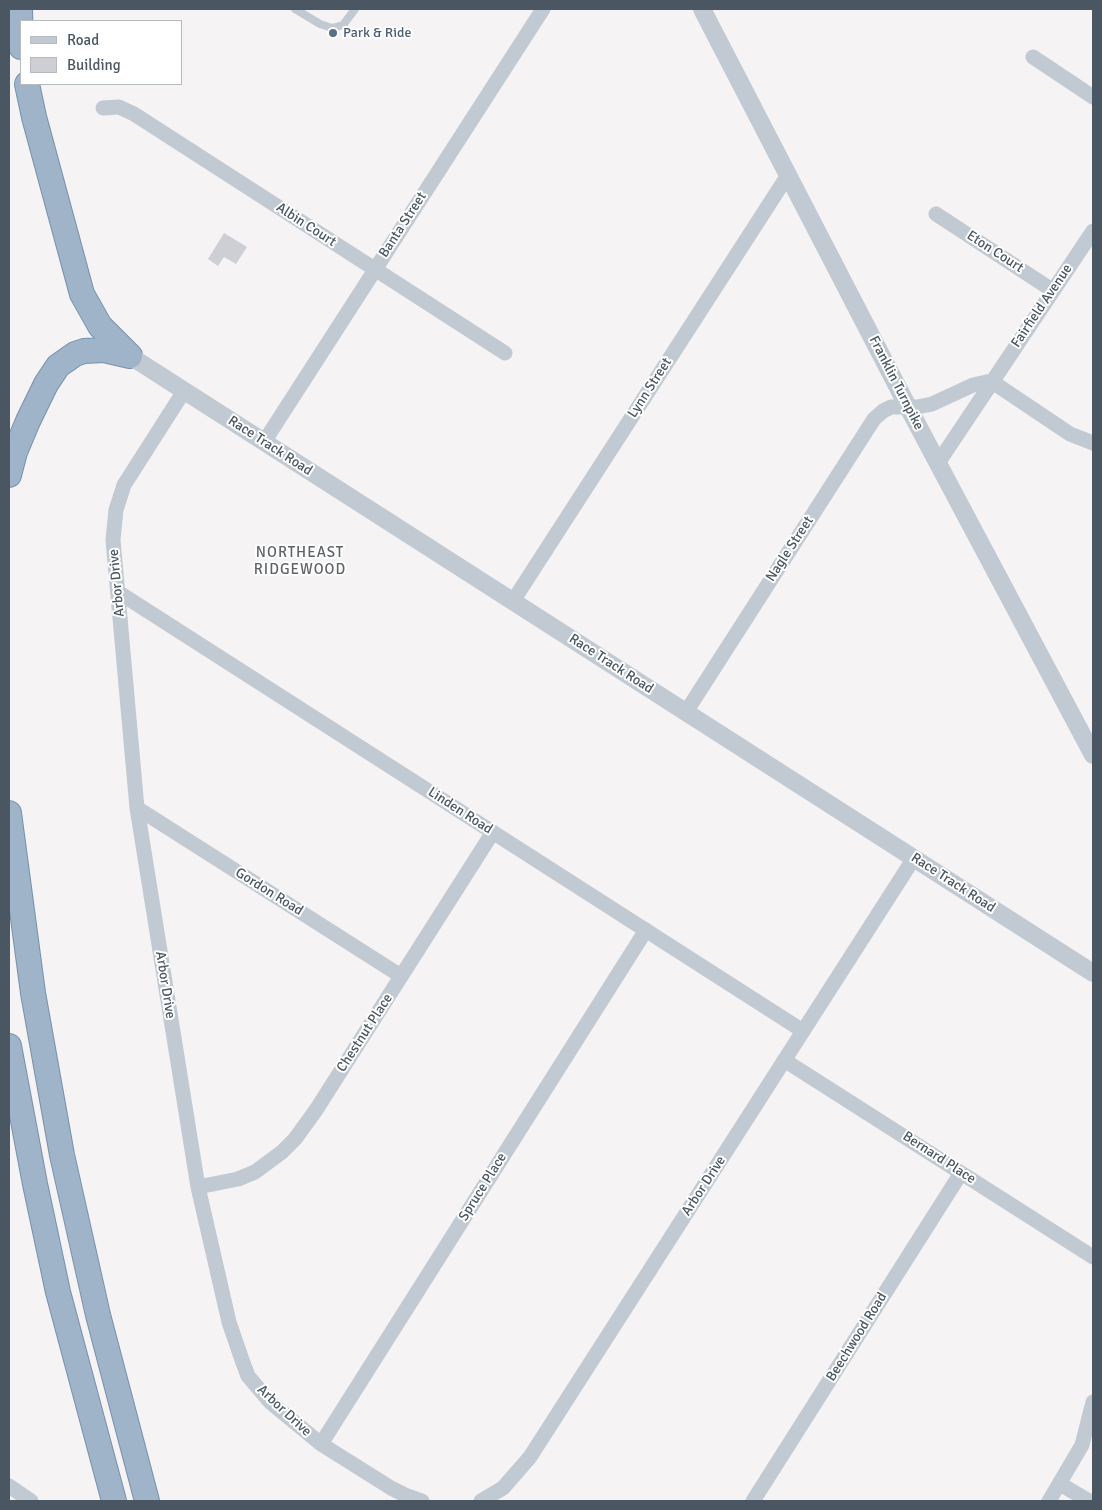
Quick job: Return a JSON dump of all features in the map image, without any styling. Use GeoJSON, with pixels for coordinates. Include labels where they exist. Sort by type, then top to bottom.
{"type":"FeatureCollection","features":[{"type":"Feature","properties":{"kind":"highway"},"geometry":{"type":"LineString","coordinates":[[27,85],[34,117],[82,294],[100,326],[130,356]]}},
{"type":"Feature","properties":{"kind":"highway"},"geometry":{"type":"LineString","coordinates":[[9,475],[15,452],[28,420],[46,384],[58,366],[75,354],[84,351],[104,350],[130,356]]}},
{"type":"Feature","properties":{"kind":"highway"},"geometry":{"type":"LineString","coordinates":[[9,812],[33,993],[62,1155],[98,1315],[147,1501]]}},
{"type":"Feature","properties":{"kind":"highway"},"geometry":{"type":"LineString","coordinates":[[9,1046],[34,1184],[58,1292],[114,1501]]}},
{"type":"Feature","properties":{"kind":"street","name":"Banta Street"},"geometry":{"type":"LineString","coordinates":[[264,442],[543,9]]}},
{"type":"Feature","properties":{"kind":"street","name":"Franklin Turnpike"},"geometry":{"type":"LineString","coordinates":[[702,9],[908,406],[1093,755]]}},
{"type":"Feature","properties":{"kind":"street"},"geometry":{"type":"LineString","coordinates":[[1033,57],[1093,97]]}},
{"type":"Feature","properties":{"kind":"street","name":"Albin Court"},"geometry":{"type":"LineString","coordinates":[[104,108],[119,107],[134,114],[505,353]]}},
{"type":"Feature","properties":{"kind":"street","name":"Lynn Street"},"geometry":{"type":"LineString","coordinates":[[513,601],[788,175]]}},
{"type":"Feature","properties":{"kind":"street","name":"Eton Court"},"geometry":{"type":"LineString","coordinates":[[936,214],[1052,290]]}},
{"type":"Feature","properties":{"kind":"street","name":"Fairfield Avenue"},"geometry":{"type":"LineString","coordinates":[[938,463],[1093,231]]}},
{"type":"Feature","properties":{"kind":"street","name":"Race Track Road"},"geometry":{"type":"LineString","coordinates":[[130,356],[1093,973]]}},
{"type":"Feature","properties":{"kind":"street"},"geometry":{"type":"LineString","coordinates":[[908,406],[932,404],[973,385],[992,381],[1070,434],[1093,443]]}},
{"type":"Feature","properties":{"kind":"street","name":"Arbor Drive"},"geometry":{"type":"LineString","coordinates":[[184,391],[130,475],[119,498],[113,540],[137,808],[198,1187],[229,1322],[248,1376],[270,1402],[321,1444],[391,1488],[422,1501]]}},
{"type":"Feature","properties":{"kind":"street","name":"Nagle Street"},"geometry":{"type":"LineString","coordinates":[[686,712],[871,423],[883,411],[891,407],[908,406]]}},
{"type":"Feature","properties":{"kind":"street","name":"Linden Road"},"geometry":{"type":"LineString","coordinates":[[118,592],[803,1031]]}},
{"type":"Feature","properties":{"kind":"street","name":"Gordon Road"},"geometry":{"type":"LineString","coordinates":[[137,808],[401,976]]}},
{"type":"Feature","properties":{"kind":"street","name":"Chestnut Place"},"geometry":{"type":"LineString","coordinates":[[198,1187],[238,1179],[255,1172],[282,1152],[294,1139],[316,1110],[493,832]]}},
{"type":"Feature","properties":{"kind":"street","name":"Arbor Drive"},"geometry":{"type":"LineString","coordinates":[[481,1501],[503,1488],[530,1457],[914,858]]}},
{"type":"Feature","properties":{"kind":"street","name":"Spruce Place"},"geometry":{"type":"LineString","coordinates":[[321,1444],[646,930]]}},
{"type":"Feature","properties":{"kind":"street","name":"Bernard Place"},"geometry":{"type":"LineString","coordinates":[[784,1060],[1093,1257]]}},
{"type":"Feature","properties":{"kind":"street","name":"Beechwood Road"},"geometry":{"type":"LineString","coordinates":[[753,1501],[961,1173]]}},
{"type":"Feature","properties":{"kind":"street"},"geometry":{"type":"LineString","coordinates":[[1049,1501],[1082,1445],[1093,1402]]}},
{"type":"Feature","properties":{"kind":"street"},"geometry":{"type":"LineString","coordinates":[[1060,1484],[1089,1501]]}},
{"type":"Feature","properties":{"kind":"street"},"geometry":{"type":"LineString","coordinates":[[9,1486],[31,1501]]}},
{"type":"Feature","properties":{"kind":"lane"},"geometry":{"type":"LineString","coordinates":[[295,9],[320,24],[332,28],[343,25],[354,9]]}},
{"type":"Feature","properties":{"kind":"building"},"geometry":{"type":"Polygon","coordinates":[[[224,233],[247,247],[236,264],[224,257],[218,266],[208,259],[224,233]]]}},
{"type":"Feature","properties":{"kind":"place","name":"Park & Ride"},"geometry":{"type":"Point","coordinates":[333,33]}},
{"type":"Feature","properties":{"kind":"district","name":"NORTHEAST RIDGEWOOD"},"geometry":{"type":"Point","coordinates":[300,562]}}]}
